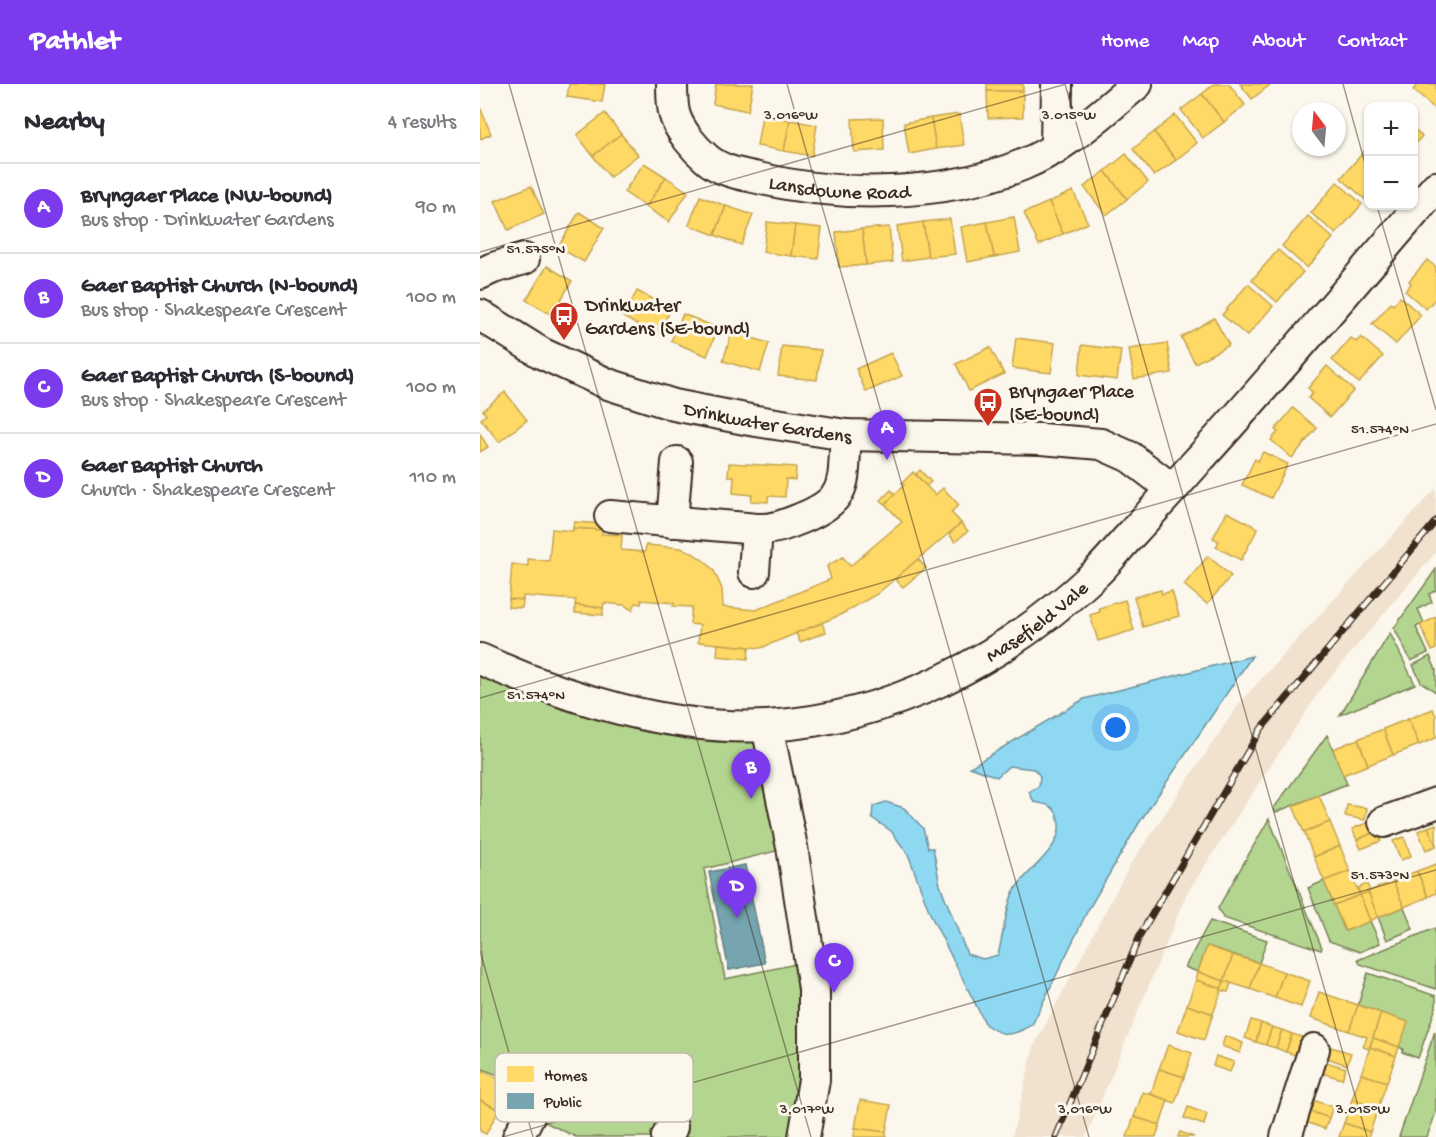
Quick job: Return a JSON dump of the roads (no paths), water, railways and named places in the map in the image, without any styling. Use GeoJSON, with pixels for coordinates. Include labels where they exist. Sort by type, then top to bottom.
{"type":"FeatureCollection","features":[{"type":"Feature","properties":{"kind":"street","name":"Lansdowne Road"},"geometry":{"type":"LineString","coordinates":[[672,84],[674,115],[690,142],[708,160],[729,171],[776,182],[849,191],[913,189],[976,180],[1023,165],[1056,149],[1137,84]]}},
{"type":"Feature","properties":{"kind":"street"},"geometry":{"type":"LineString","coordinates":[[1056,149],[1057,84]]}},
{"type":"Feature","properties":{"kind":"street","name":"Masefield Vale"},"geometry":{"type":"LineString","coordinates":[[480,659],[536,683],[599,703],[661,717],[727,726],[767,726],[829,718],[877,705],[933,685],[983,660],[1036,624],[1095,574],[1286,364],[1436,187]]}},
{"type":"Feature","properties":{"kind":"street"},"geometry":{"type":"LineString","coordinates":[[480,274],[524,259]]}},
{"type":"Feature","properties":{"kind":"street","name":"Drinkwater Gardens"},"geometry":{"type":"LineString","coordinates":[[480,315],[541,353],[608,384],[674,405],[846,435],[1041,439],[1101,444],[1131,458],[1172,489]]}},
{"type":"Feature","properties":{"kind":"street"},"geometry":{"type":"LineString","coordinates":[[610,516],[770,530],[779,527],[822,510],[839,494],[842,484],[846,435]]}},
{"type":"Feature","properties":{"kind":"street"},"geometry":{"type":"LineString","coordinates":[[672,522],[677,462]]}},
{"type":"Feature","properties":{"kind":"street"},"geometry":{"type":"LineString","coordinates":[[754,572],[757,529]]}},
{"type":"Feature","properties":{"kind":"street"},"geometry":{"type":"LineString","coordinates":[[767,726],[786,817],[814,989],[814,1080],[804,1137]]}},
{"type":"Feature","properties":{"kind":"street"},"geometry":{"type":"LineString","coordinates":[[1384,822],[1436,803]]}},
{"type":"Feature","properties":{"kind":"street"},"geometry":{"type":"LineString","coordinates":[[1286,1137],[1314,1049]]}},
{"type":"Feature","properties":{"kind":"street"},"geometry":{"type":"LineString","coordinates":[[518,1137],[526,1122]]}},
{"type":"Feature","properties":{"kind":"water"},"geometry":{"type":"Polygon","coordinates":[[[1252,656],[1139,823],[1088,910],[1032,1025],[1014,1033],[1004,1034],[986,1025],[931,916],[908,854],[891,831],[872,818],[873,806],[886,802],[904,808],[923,828],[928,848],[933,848],[940,885],[967,954],[983,959],[998,955],[1011,897],[1057,839],[1058,818],[1052,808],[1034,802],[1029,792],[1039,786],[1040,776],[1034,769],[1009,766],[997,777],[970,767],[1084,699],[1252,656]]]}},
{"type":"Feature","properties":{"kind":"railway"},"geometry":{"type":"LineString","coordinates":[[1056,1137],[1141,933],[1261,729],[1436,521]]}},
{"type":"Feature","properties":{"kind":"place","name":"Drinkwater Gardens (SE-bound)"},"geometry":{"type":"Point","coordinates":[564,342]}},
{"type":"Feature","properties":{"kind":"place","name":"Bryngaer Place (SE-bound)"},"geometry":{"type":"Point","coordinates":[988,428]}},
{"type":"Feature","properties":{"kind":"place","name":"Bryngaer Place (NW-bound)"},"geometry":{"type":"Point","coordinates":[887,460]}},
{"type":"Feature","properties":{"kind":"place","name":"Gaer Baptist Church (N-bound)"},"geometry":{"type":"Point","coordinates":[751,799]}},
{"type":"Feature","properties":{"kind":"place","name":"Gaer Baptist Church"},"geometry":{"type":"Point","coordinates":[737,918]}},
{"type":"Feature","properties":{"kind":"place","name":"Gaer Baptist Church (S-bound)"},"geometry":{"type":"Point","coordinates":[834,993]}}]}
